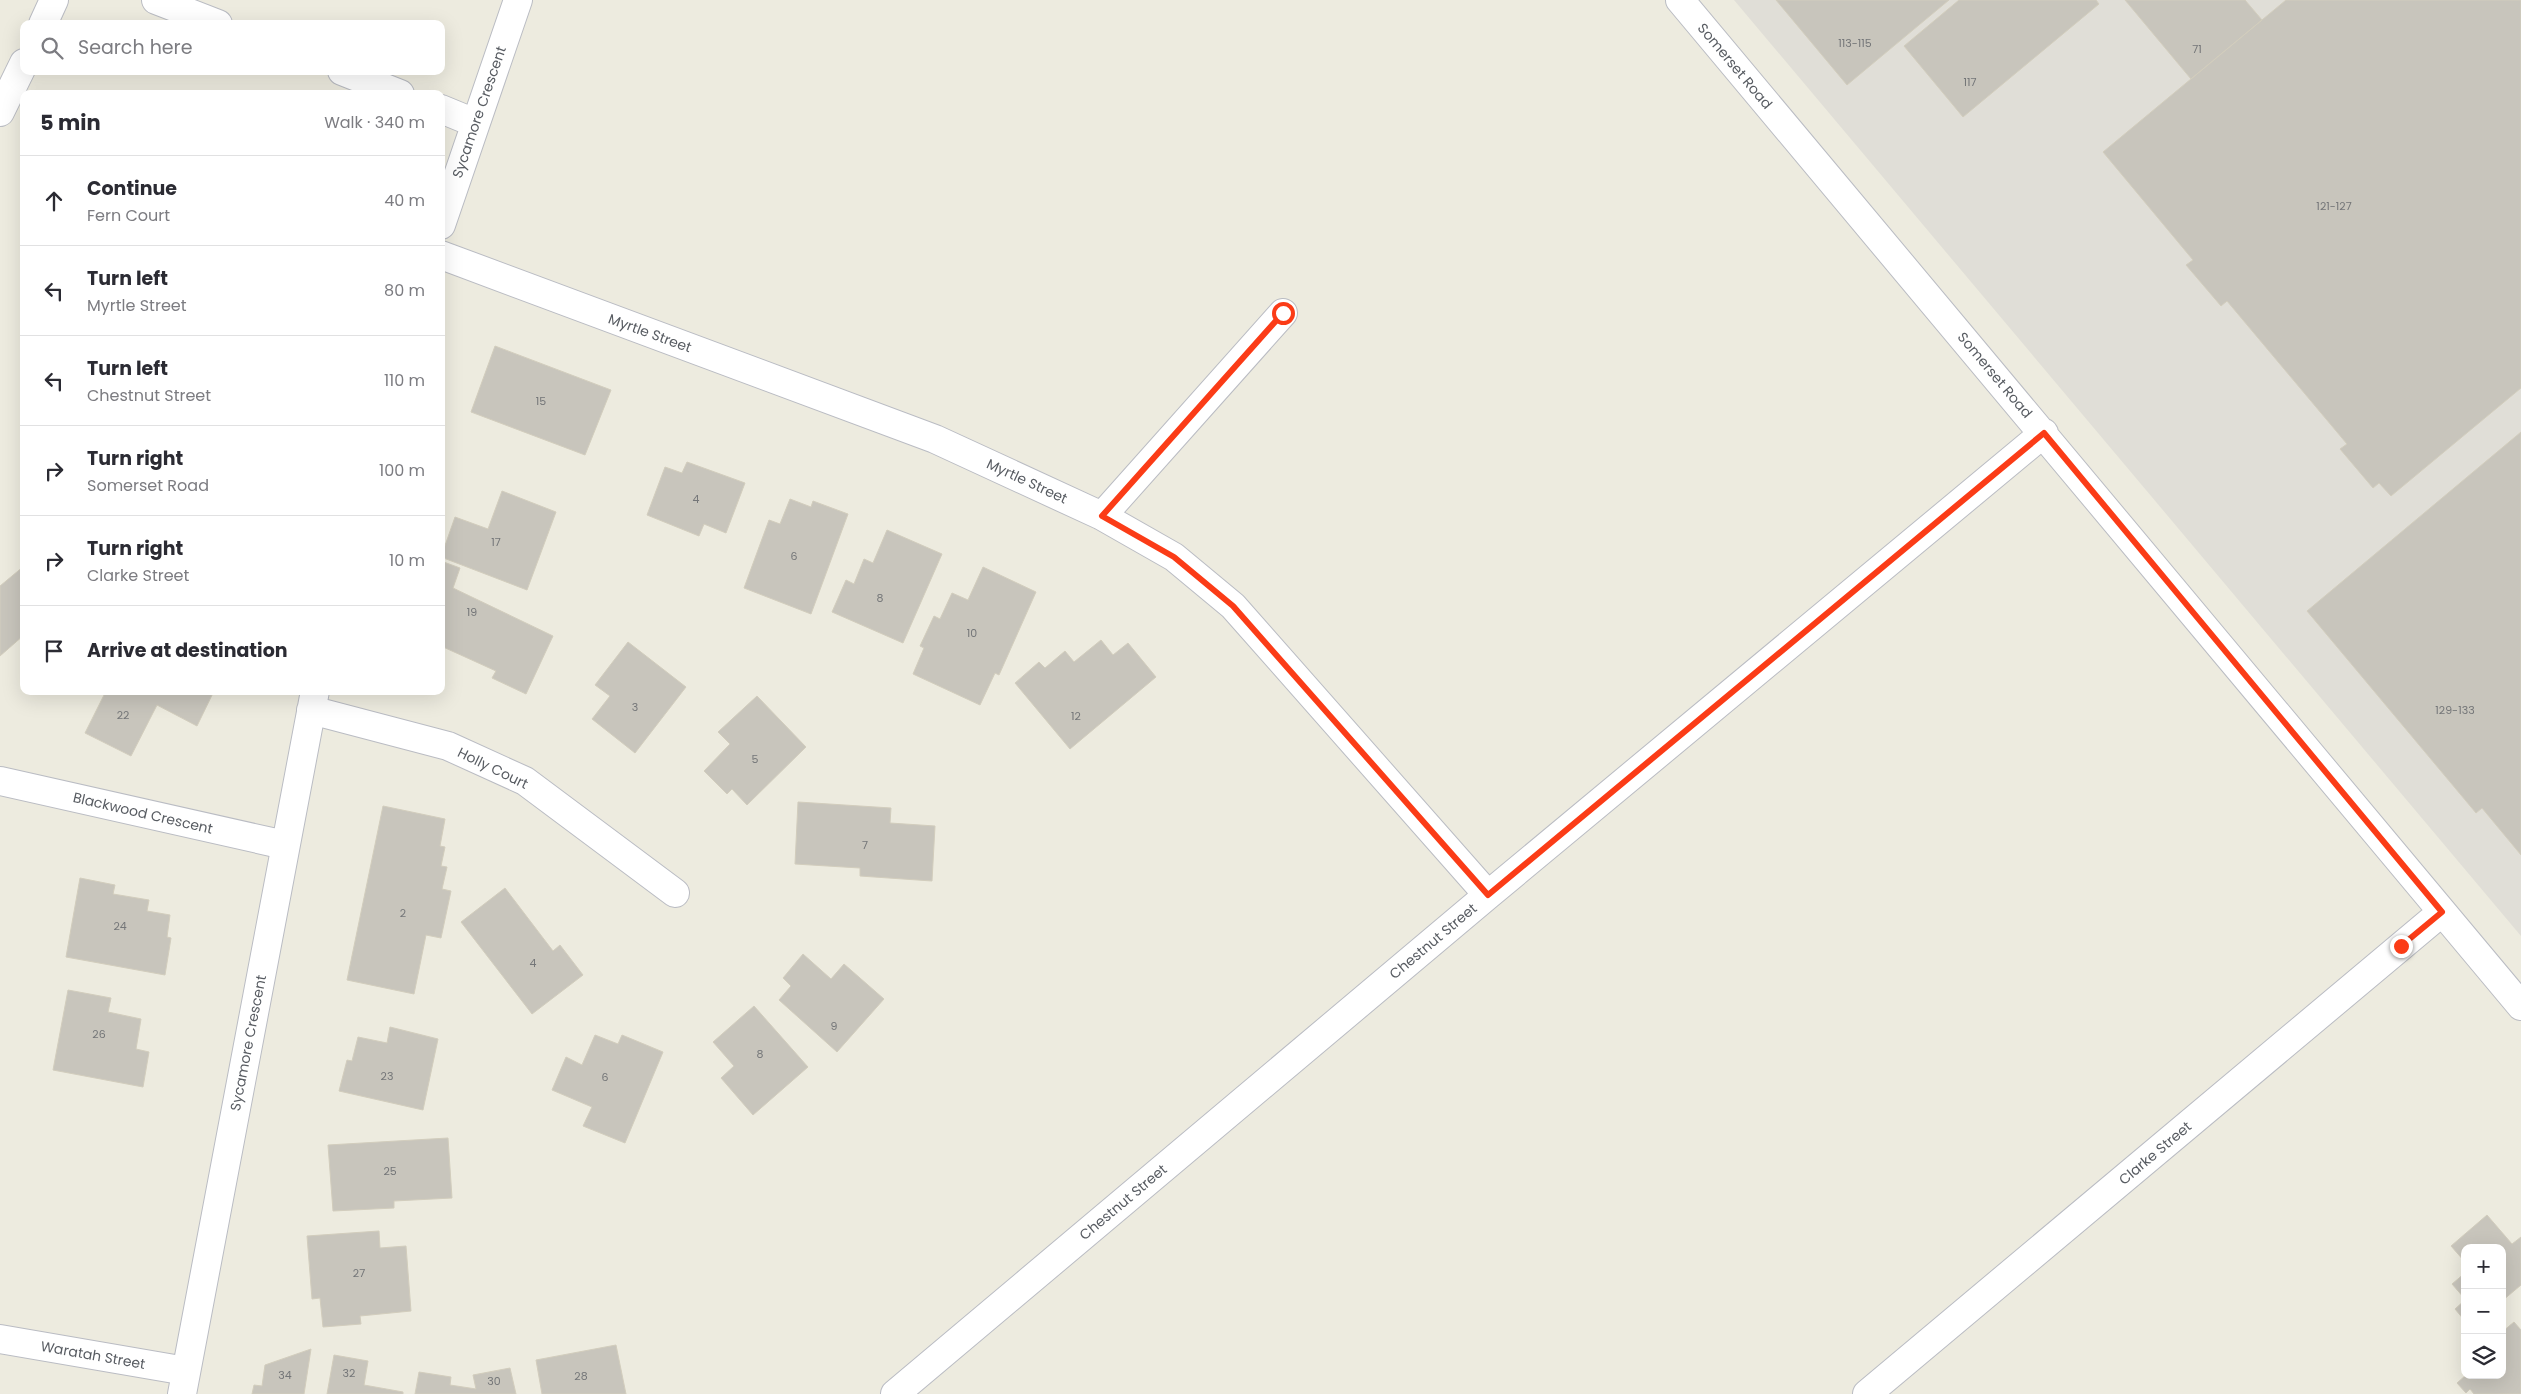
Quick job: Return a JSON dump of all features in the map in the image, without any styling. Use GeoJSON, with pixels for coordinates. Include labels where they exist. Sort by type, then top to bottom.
{"type":"FeatureCollection","features":[{"type":"Feature","properties":{"kind":"street"},"geometry":{"type":"LineString","coordinates":[[45,20],[54,0]]}},
{"type":"Feature","properties":{"kind":"street"},"geometry":{"type":"LineString","coordinates":[[156,0],[208,20]]}},
{"type":"Feature","properties":{"kind":"street","name":"Sycamore Crescent"},"geometry":{"type":"LineString","coordinates":[[445,213],[518,0]]}},
{"type":"Feature","properties":{"kind":"street","name":"Somerset Road"},"geometry":{"type":"LineString","coordinates":[[1680,0],[2044,433],[2521,1006]]}},
{"type":"Feature","properties":{"kind":"street"},"geometry":{"type":"LineString","coordinates":[[0,112],[20,71]]}},
{"type":"Feature","properties":{"kind":"street"},"geometry":{"type":"LineString","coordinates":[[352,75],[390,90]]}},
{"type":"Feature","properties":{"kind":"street"},"geometry":{"type":"LineString","coordinates":[[445,111],[475,123]]}},
{"type":"Feature","properties":{"kind":"street","name":"Myrtle Street"},"geometry":{"type":"LineString","coordinates":[[445,256],[935,438],[1102,516],[1174,557],[1233,606],[1488,895]]}},
{"type":"Feature","properties":{"kind":"street"},"geometry":{"type":"LineString","coordinates":[[1102,516],[1283,313]]}},
{"type":"Feature","properties":{"kind":"street","name":"Chestnut Street"},"geometry":{"type":"LineString","coordinates":[[895,1394],[1488,895],[2044,433]]}},
{"type":"Feature","properties":{"kind":"street","name":"Sycamore Crescent"},"geometry":{"type":"LineString","coordinates":[[184,1383],[313,701]]}},
{"type":"Feature","properties":{"kind":"street","name":"Holly Court"},"geometry":{"type":"LineString","coordinates":[[313,701],[448,746],[525,781],[675,893]]}},
{"type":"Feature","properties":{"kind":"street","name":"Blackwood Crescent"},"geometry":{"type":"LineString","coordinates":[[0,781],[285,844]]}},
{"type":"Feature","properties":{"kind":"street","name":"Clarke Street"},"geometry":{"type":"LineString","coordinates":[[1871,1393],[2442,912]]}},
{"type":"Feature","properties":{"kind":"street","name":"Waratah Street"},"geometry":{"type":"LineString","coordinates":[[0,1339],[184,1383]]}},
{"type":"Feature","properties":{"kind":"shaded area"},"geometry":{"type":"Polygon","coordinates":[[[1734,0],[2521,0],[2521,936],[1734,0]]]}},
{"type":"Feature","properties":{"kind":"building"},"geometry":{"type":"Polygon","coordinates":[[[1776,0],[1949,0],[1847,85],[1776,0]]]}},
{"type":"Feature","properties":{"kind":"building"},"geometry":{"type":"Polygon","coordinates":[[[1959,0],[2096,0],[2099,4],[1963,117],[1904,46],[1959,0]]]}},
{"type":"Feature","properties":{"kind":"building"},"geometry":{"type":"Polygon","coordinates":[[[2125,0],[2245,0],[2262,20],[2191,79],[2125,0]]]}},
{"type":"Feature","properties":{"kind":"building"},"geometry":{"type":"Polygon","coordinates":[[[2286,0],[2521,0],[2521,388],[2391,496],[2379,483],[2373,488],[2340,449],[2347,444],[2227,301],[2221,306],[2186,265],[2193,260],[2103,152],[2286,0]]]}},
{"type":"Feature","properties":{"kind":"building"},"geometry":{"type":"Polygon","coordinates":[[[495,346],[611,390],[585,455],[471,412],[495,346]]]}},
{"type":"Feature","properties":{"kind":"building"},"geometry":{"type":"Polygon","coordinates":[[[2521,432],[2521,855],[2482,808],[2476,813],[2307,611],[2521,432]]]}},
{"type":"Feature","properties":{"kind":"building"},"geometry":{"type":"Polygon","coordinates":[[[687,462],[745,483],[726,533],[704,524],[699,536],[647,515],[665,467],[682,473],[687,462]]]}},
{"type":"Feature","properties":{"kind":"building"},"geometry":{"type":"Polygon","coordinates":[[[502,491],[556,512],[527,590],[445,559],[445,546],[455,517],[488,529],[502,491]]]}},
{"type":"Feature","properties":{"kind":"building"},"geometry":{"type":"Polygon","coordinates":[[[790,499],[811,507],[813,501],[848,514],[811,614],[744,588],[769,520],[780,524],[790,499]]]}},
{"type":"Feature","properties":{"kind":"building"},"geometry":{"type":"Polygon","coordinates":[[[887,530],[942,554],[903,643],[832,612],[846,580],[854,584],[864,559],[873,563],[887,530]]]}},
{"type":"Feature","properties":{"kind":"building"},"geometry":{"type":"Polygon","coordinates":[[[445,562],[460,568],[453,588],[553,636],[526,694],[492,678],[496,671],[445,648],[445,562]]]}},
{"type":"Feature","properties":{"kind":"building"},"geometry":{"type":"Polygon","coordinates":[[[983,567],[1036,592],[999,675],[995,673],[980,705],[913,674],[924,648],[920,646],[934,616],[940,619],[952,593],[968,600],[983,567]]]}},
{"type":"Feature","properties":{"kind":"building"},"geometry":{"type":"Polygon","coordinates":[[[20,569],[20,638],[0,656],[0,586],[20,569]]]}},
{"type":"Feature","properties":{"kind":"building"},"geometry":{"type":"Polygon","coordinates":[[[1101,640],[1113,655],[1128,643],[1156,677],[1070,749],[1015,683],[1039,662],[1045,668],[1065,651],[1074,662],[1101,640]]]}},
{"type":"Feature","properties":{"kind":"building"},"geometry":{"type":"Polygon","coordinates":[[[628,642],[686,687],[635,753],[592,719],[610,696],[595,685],[628,642]]]}},
{"type":"Feature","properties":{"kind":"building"},"geometry":{"type":"Polygon","coordinates":[[[104,695],[212,695],[197,726],[157,705],[131,756],[85,733],[104,695]]]}},
{"type":"Feature","properties":{"kind":"building"},"geometry":{"type":"Polygon","coordinates":[[[757,696],[806,747],[747,805],[732,789],[727,794],[704,771],[730,744],[718,732],[757,696]]]}},
{"type":"Feature","properties":{"kind":"building"},"geometry":{"type":"Polygon","coordinates":[[[798,802],[891,808],[890,823],[935,826],[932,881],[860,876],[860,868],[795,864],[798,802]]]}},
{"type":"Feature","properties":{"kind":"building"},"geometry":{"type":"Polygon","coordinates":[[[383,806],[445,819],[440,846],[445,847],[441,866],[447,867],[442,889],[451,891],[441,938],[426,935],[414,994],[347,980],[383,806]]]}},
{"type":"Feature","properties":{"kind":"building"},"geometry":{"type":"Polygon","coordinates":[[[80,878],[115,885],[113,894],[149,900],[147,911],[170,915],[167,937],[171,938],[165,975],[66,957],[80,878]]]}},
{"type":"Feature","properties":{"kind":"building"},"geometry":{"type":"Polygon","coordinates":[[[505,888],[553,951],[560,945],[583,975],[532,1014],[461,922],[505,888]]]}},
{"type":"Feature","properties":{"kind":"building"},"geometry":{"type":"Polygon","coordinates":[[[803,954],[831,979],[844,964],[884,999],[837,1052],[779,1000],[791,986],[783,978],[803,954]]]}},
{"type":"Feature","properties":{"kind":"building"},"geometry":{"type":"Polygon","coordinates":[[[68,990],[111,998],[108,1012],[141,1019],[136,1049],[149,1052],[143,1087],[53,1070],[68,990]]]}},
{"type":"Feature","properties":{"kind":"building"},"geometry":{"type":"Polygon","coordinates":[[[754,1006],[808,1067],[753,1115],[721,1078],[734,1066],[713,1042],[754,1006]]]}},
{"type":"Feature","properties":{"kind":"building"},"geometry":{"type":"Polygon","coordinates":[[[390,1027],[438,1039],[423,1110],[339,1091],[347,1060],[352,1061],[358,1037],[387,1043],[390,1027]]]}},
{"type":"Feature","properties":{"kind":"building"},"geometry":{"type":"Polygon","coordinates":[[[595,1035],[618,1044],[622,1035],[663,1052],[625,1143],[583,1126],[592,1107],[552,1090],[566,1057],[582,1065],[595,1035]]]}},
{"type":"Feature","properties":{"kind":"building"},"geometry":{"type":"Polygon","coordinates":[[[448,1138],[452,1198],[394,1201],[394,1208],[333,1211],[328,1145],[448,1138]]]}},
{"type":"Feature","properties":{"kind":"building"},"geometry":{"type":"Polygon","coordinates":[[[2487,1215],[2512,1244],[2521,1237],[2521,1285],[2506,1298],[2506,1244],[2461,1244],[2461,1257],[2451,1246],[2487,1215]]]}},
{"type":"Feature","properties":{"kind":"building"},"geometry":{"type":"Polygon","coordinates":[[[379,1231],[380,1248],[406,1246],[411,1311],[360,1316],[361,1324],[323,1327],[320,1298],[312,1299],[307,1236],[379,1231]]]}},
{"type":"Feature","properties":{"kind":"building"},"geometry":{"type":"Polygon","coordinates":[[[2461,1276],[2461,1294],[2452,1284],[2461,1276]]]}},
{"type":"Feature","properties":{"kind":"building"},"geometry":{"type":"Polygon","coordinates":[[[2461,1304],[2461,1316],[2455,1309],[2461,1304]]]}},
{"type":"Feature","properties":{"kind":"building"},"geometry":{"type":"Polygon","coordinates":[[[2514,1322],[2521,1330],[2521,1394],[2474,1394],[2470,1389],[2466,1393],[2457,1383],[2462,1379],[2506,1379],[2506,1329],[2514,1322]]]}},
{"type":"Feature","properties":{"kind":"building"},"geometry":{"type":"Polygon","coordinates":[[[616,1345],[626,1394],[542,1394],[536,1360],[616,1345]]]}},
{"type":"Feature","properties":{"kind":"building"},"geometry":{"type":"Polygon","coordinates":[[[311,1349],[304,1394],[252,1394],[254,1385],[262,1386],[265,1365],[311,1349]]]}},
{"type":"Feature","properties":{"kind":"building"},"geometry":{"type":"Polygon","coordinates":[[[334,1355],[368,1361],[364,1385],[403,1392],[403,1394],[327,1394],[334,1355]]]}},
{"type":"Feature","properties":{"kind":"building"},"geometry":{"type":"Polygon","coordinates":[[[510,1368],[516,1394],[415,1394],[419,1372],[451,1377],[450,1385],[476,1389],[473,1375],[510,1368]]]}},
{"type":"Feature","properties":{"kind":"route"},"geometry":{"type":"LineString","coordinates":[[1283,313],[1102,516],[1174,557],[1233,606],[1488,895],[2044,433],[2442,912],[2401,946]]}}]}
